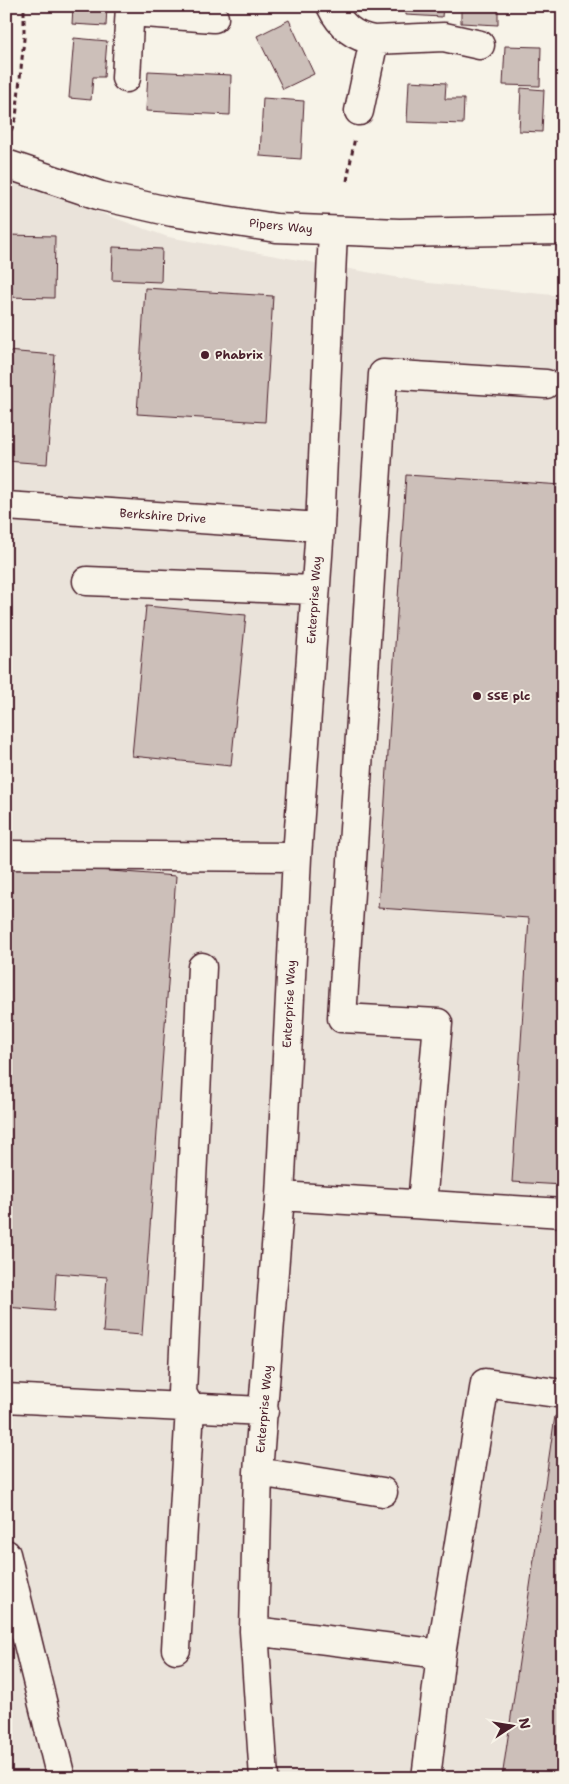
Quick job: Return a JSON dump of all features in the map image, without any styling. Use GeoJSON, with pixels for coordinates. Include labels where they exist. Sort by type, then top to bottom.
{"type":"FeatureCollection","features":[{"type":"Feature","properties":{"kind":"street"},"geometry":{"type":"LineString","coordinates":[[331,6],[349,31],[363,38],[374,40],[444,37],[480,45]]}},
{"type":"Feature","properties":{"kind":"street"},"geometry":{"type":"LineString","coordinates":[[126,78],[130,9],[214,18]]}},
{"type":"Feature","properties":{"kind":"street"},"geometry":{"type":"LineString","coordinates":[[359,111],[374,40]]}},
{"type":"Feature","properties":{"kind":"street","name":"Pipers Way"},"geometry":{"type":"LineString","coordinates":[[6,164],[101,196],[172,212],[276,228],[399,233],[563,230]]}},
{"type":"Feature","properties":{"kind":"street","name":"Enterprise Way"},"geometry":{"type":"LineString","coordinates":[[264,1778],[254,1631],[258,1472],[280,1196],[297,857],[314,590],[320,527],[333,231]]}},
{"type":"Feature","properties":{"kind":"street"},"geometry":{"type":"LineString","coordinates":[[422,1204],[438,1023],[342,1018],[383,374],[546,384]]}},
{"type":"Feature","properties":{"kind":"street","name":"Berkshire Drive"},"geometry":{"type":"LineString","coordinates":[[6,506],[320,527]]}},
{"type":"Feature","properties":{"kind":"street"},"geometry":{"type":"LineString","coordinates":[[87,581],[314,590]]}},
{"type":"Feature","properties":{"kind":"street"},"geometry":{"type":"LineString","coordinates":[[6,855],[297,857]]}},
{"type":"Feature","properties":{"kind":"street"},"geometry":{"type":"LineString","coordinates":[[176,1649],[190,1408],[182,1393],[202,966]]}},
{"type":"Feature","properties":{"kind":"street"},"geometry":{"type":"LineString","coordinates":[[280,1196],[563,1213]]}},
{"type":"Feature","properties":{"kind":"street"},"geometry":{"type":"LineString","coordinates":[[426,1778],[441,1654],[484,1382],[563,1394]]}},
{"type":"Feature","properties":{"kind":"street"},"geometry":{"type":"LineString","coordinates":[[6,1398],[264,1411]]}},
{"type":"Feature","properties":{"kind":"street"},"geometry":{"type":"LineString","coordinates":[[258,1472],[383,1492]]}},
{"type":"Feature","properties":{"kind":"street"},"geometry":{"type":"LineString","coordinates":[[6,1554],[61,1778]]}},
{"type":"Feature","properties":{"kind":"street"},"geometry":{"type":"LineString","coordinates":[[254,1631],[441,1654]]}},
{"type":"Feature","properties":{"kind":"path"},"geometry":{"type":"LineString","coordinates":[[6,144],[16,118],[24,39],[24,6]]}},
{"type":"Feature","properties":{"kind":"path"},"geometry":{"type":"LineString","coordinates":[[347,181],[359,111]]}},
{"type":"Feature","properties":{"kind":"shaded area"},"geometry":{"type":"Polygon","coordinates":[[[6,179],[168,237],[429,283],[563,296],[563,1778],[6,1778],[6,179]]]}},
{"type":"Feature","properties":{"kind":"building"},"geometry":{"type":"Polygon","coordinates":[[[73,6],[107,6],[106,26],[72,24],[73,6]]]}},
{"type":"Feature","properties":{"kind":"building"},"geometry":{"type":"Polygon","coordinates":[[[406,6],[443,6],[442,17],[406,15],[406,6]]]}},
{"type":"Feature","properties":{"kind":"building"},"geometry":{"type":"Polygon","coordinates":[[[461,6],[498,6],[498,25],[461,23],[461,6]]]}},
{"type":"Feature","properties":{"kind":"building"},"geometry":{"type":"Polygon","coordinates":[[[289,20],[314,74],[283,89],[257,36],[289,20]]]}},
{"type":"Feature","properties":{"kind":"building"},"geometry":{"type":"Polygon","coordinates":[[[74,38],[107,41],[104,77],[93,77],[91,100],[69,98],[74,38]]]}},
{"type":"Feature","properties":{"kind":"building"},"geometry":{"type":"Polygon","coordinates":[[[505,46],[541,47],[540,86],[503,85],[505,46]]]}},
{"type":"Feature","properties":{"kind":"building"},"geometry":{"type":"Polygon","coordinates":[[[148,71],[231,75],[230,115],[146,111],[148,71]]]}},
{"type":"Feature","properties":{"kind":"building"},"geometry":{"type":"Polygon","coordinates":[[[409,81],[446,83],[445,99],[464,99],[463,124],[407,122],[409,81]]]}},
{"type":"Feature","properties":{"kind":"building"},"geometry":{"type":"Polygon","coordinates":[[[521,88],[544,90],[542,132],[519,131],[521,88]]]}},
{"type":"Feature","properties":{"kind":"building"},"geometry":{"type":"Polygon","coordinates":[[[263,98],[304,101],[301,159],[260,156],[263,98]]]}},
{"type":"Feature","properties":{"kind":"building"},"geometry":{"type":"Polygon","coordinates":[[[6,235],[55,236],[54,298],[6,297],[6,235]]]}},
{"type":"Feature","properties":{"kind":"building"},"geometry":{"type":"Polygon","coordinates":[[[113,247],[162,249],[161,282],[112,280],[113,247]]]}},
{"type":"Feature","properties":{"kind":"building","name":"Phabrix"},"geometry":{"type":"Polygon","coordinates":[[[145,288],[273,296],[265,422],[137,414],[145,288]]]}},
{"type":"Feature","properties":{"kind":"building"},"geometry":{"type":"Polygon","coordinates":[[[6,351],[55,355],[47,464],[6,461],[6,351]]]}},
{"type":"Feature","properties":{"kind":"building","name":"SSE plc"},"geometry":{"type":"Polygon","coordinates":[[[406,475],[563,485],[563,1185],[512,1182],[529,918],[378,908],[406,475]]]}},
{"type":"Feature","properties":{"kind":"building"},"geometry":{"type":"Polygon","coordinates":[[[146,606],[246,615],[231,766],[132,756],[146,606]]]}},
{"type":"Feature","properties":{"kind":"building"},"geometry":{"type":"Polygon","coordinates":[[[6,863],[176,876],[142,1335],[103,1332],[107,1277],[56,1273],[54,1311],[6,1307],[6,863]]]}},
{"type":"Feature","properties":{"kind":"building"},"geometry":{"type":"Polygon","coordinates":[[[555,1416],[563,1417],[563,1778],[502,1778],[555,1416]]]}},
{"type":"Feature","properties":{"kind":"place","name":"Phabrix"},"geometry":{"type":"Point","coordinates":[205,355]}},
{"type":"Feature","properties":{"kind":"place","name":"SSE plc"},"geometry":{"type":"Point","coordinates":[477,696]}}]}
